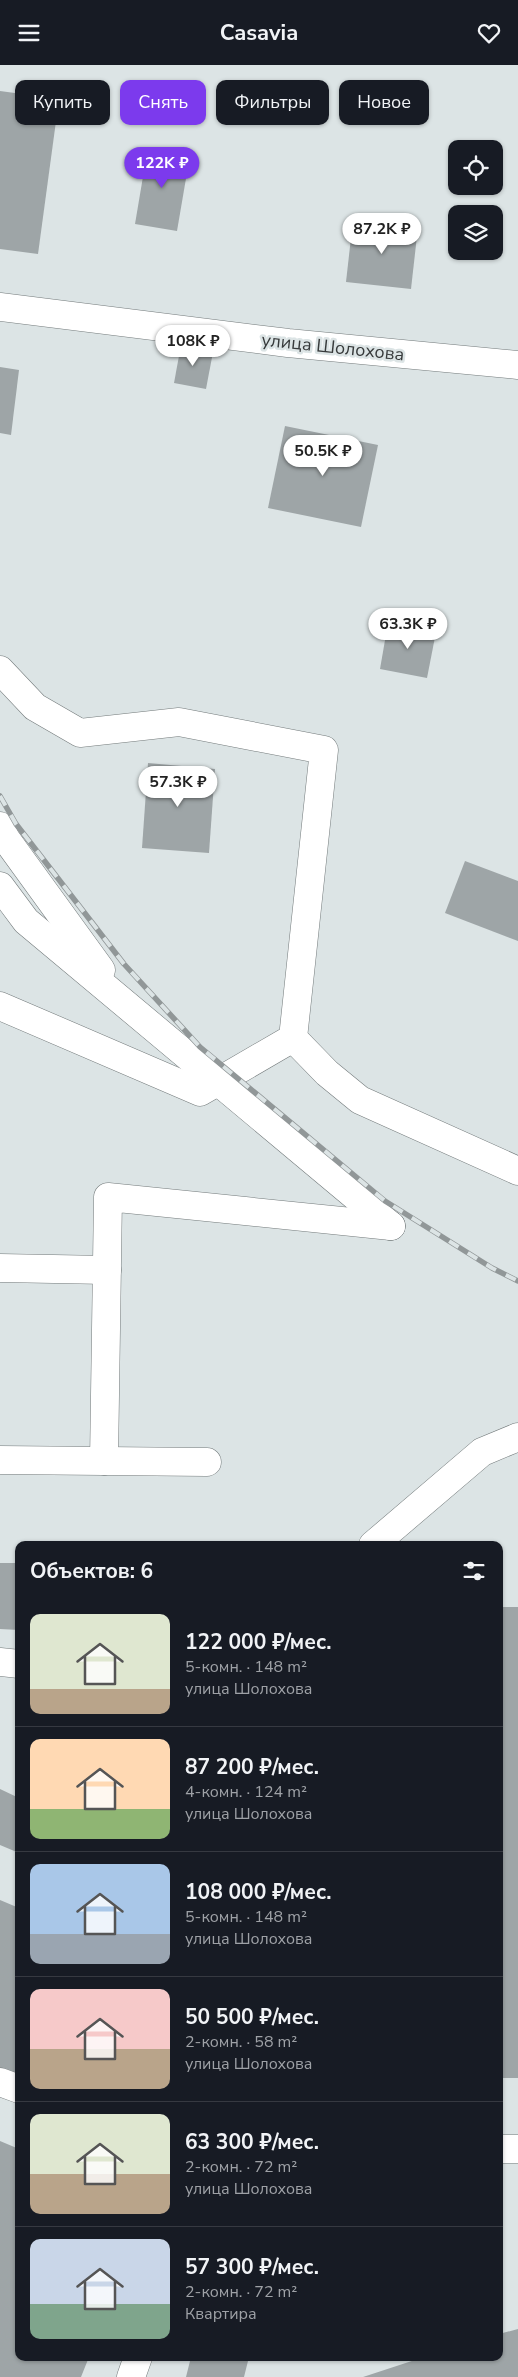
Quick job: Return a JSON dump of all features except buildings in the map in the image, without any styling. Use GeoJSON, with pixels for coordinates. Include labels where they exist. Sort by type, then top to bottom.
{"type":"FeatureCollection","features":[{"type":"Feature","properties":{"kind":"street","name":"улица Шолохова"},"geometry":{"type":"LineString","coordinates":[[0,307],[288,343],[518,365]]}},
{"type":"Feature","properties":{"kind":"street"},"geometry":{"type":"LineString","coordinates":[[0,670],[35,707],[80,733],[179,722],[324,750],[293,1038]]}},
{"type":"Feature","properties":{"kind":"street"},"geometry":{"type":"LineString","coordinates":[[0,826],[6,839],[95,963],[212,1077]]}},
{"type":"Feature","properties":{"kind":"street"},"geometry":{"type":"LineString","coordinates":[[0,886],[26,921],[391,1226],[108,1197],[104,1461]]}},
{"type":"Feature","properties":{"kind":"street"},"geometry":{"type":"LineString","coordinates":[[0,1006],[200,1092],[212,1077],[293,1038]]}},
{"type":"Feature","properties":{"kind":"street"},"geometry":{"type":"LineString","coordinates":[[293,1038],[327,1073],[360,1101],[518,1171]]}},
{"type":"Feature","properties":{"kind":"street"},"geometry":{"type":"LineString","coordinates":[[0,1268],[107,1270]]}},
{"type":"Feature","properties":{"kind":"street"},"geometry":{"type":"LineString","coordinates":[[378,1541],[482,1453],[518,1437]]}},
{"type":"Feature","properties":{"kind":"street"},"geometry":{"type":"LineString","coordinates":[[0,1460],[207,1462]]}},
{"type":"Feature","properties":{"kind":"street"},"geometry":{"type":"LineString","coordinates":[[0,1662],[15,1664]]}},
{"type":"Feature","properties":{"kind":"street"},"geometry":{"type":"LineString","coordinates":[[0,2082],[15,2088]]}},
{"type":"Feature","properties":{"kind":"street"},"geometry":{"type":"LineString","coordinates":[[503,2149],[518,2149]]}},
{"type":"Feature","properties":{"kind":"street"},"geometry":{"type":"LineString","coordinates":[[130,2377],[136,2361]]}},
{"type":"Feature","properties":{"kind":"railway"},"geometry":{"type":"LineString","coordinates":[[0,796],[16,824],[124,964],[200,1047],[385,1201],[492,1268],[518,1281]]}}]}
